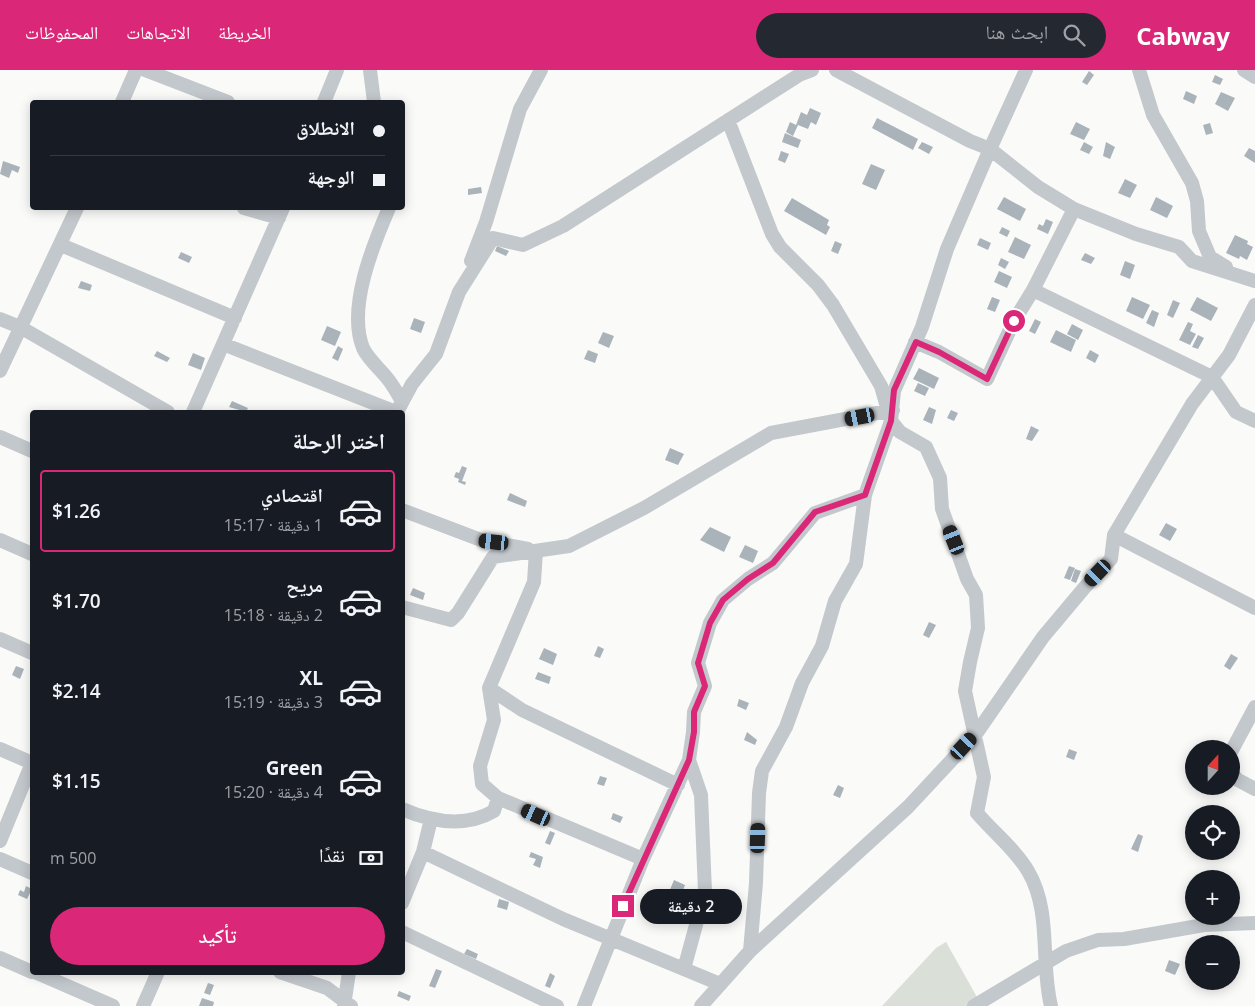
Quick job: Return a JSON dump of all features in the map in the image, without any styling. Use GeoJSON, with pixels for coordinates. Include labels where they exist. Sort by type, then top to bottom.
{"type":"FeatureCollection","features":[{"type":"Feature","properties":{"kind":"street"},"geometry":{"type":"LineString","coordinates":[[123,100],[136,70]]}},
{"type":"Feature","properties":{"kind":"street"},"geometry":{"type":"LineString","coordinates":[[145,70],[223,100]]}},
{"type":"Feature","properties":{"kind":"street"},"geometry":{"type":"LineString","coordinates":[[325,100],[337,70]]}},
{"type":"Feature","properties":{"kind":"street"},"geometry":{"type":"LineString","coordinates":[[370,70],[374,100]]}},
{"type":"Feature","properties":{"kind":"street"},"geometry":{"type":"LineString","coordinates":[[398,410],[436,354],[486,222],[520,109],[541,70]]}},
{"type":"Feature","properties":{"kind":"street"},"geometry":{"type":"LineString","coordinates":[[836,70],[970,141],[990,149],[1038,187],[1074,209],[1136,234],[1179,247],[1192,261],[1252,280]]}},
{"type":"Feature","properties":{"kind":"street"},"geometry":{"type":"LineString","coordinates":[[750,951],[756,883],[759,793],[762,771],[786,727],[802,683],[822,646],[835,601],[856,564],[865,495],[891,414],[894,390],[916,342],[947,248],[1026,70]]}},
{"type":"Feature","properties":{"kind":"street"},"geometry":{"type":"LineString","coordinates":[[1139,70],[1153,115],[1192,183],[1197,201],[1200,231],[1210,258],[1252,280]]}},
{"type":"Feature","properties":{"kind":"street"},"geometry":{"type":"LineString","coordinates":[[1244,70],[1255,77]]}},
{"type":"Feature","properties":{"kind":"street"},"geometry":{"type":"LineString","coordinates":[[460,292],[493,238],[523,244],[564,226],[801,72]]}},
{"type":"Feature","properties":{"kind":"street"},"geometry":{"type":"LineString","coordinates":[[728,120],[772,234],[780,247],[818,285],[833,305],[881,386],[900,432],[926,447],[940,478],[942,509],[967,579],[976,595],[978,628],[966,691],[984,777],[977,813],[1029,872],[1044,916],[1044,964],[1051,1006]]}},
{"type":"Feature","properties":{"kind":"street"},"geometry":{"type":"LineString","coordinates":[[916,342],[939,352],[987,379],[1014,321],[1033,290],[1074,209]]}},
{"type":"Feature","properties":{"kind":"street"},"geometry":{"type":"LineString","coordinates":[[0,371],[76,210]]}},
{"type":"Feature","properties":{"kind":"street"},"geometry":{"type":"LineString","coordinates":[[194,410],[281,213],[259,210]]}},
{"type":"Feature","properties":{"kind":"street"},"geometry":{"type":"LineString","coordinates":[[388,210],[360,296],[358,317],[360,338],[364,351],[388,379],[398,410]]}},
{"type":"Feature","properties":{"kind":"street"},"geometry":{"type":"LineString","coordinates":[[61,245],[235,318]]}},
{"type":"Feature","properties":{"kind":"street"},"geometry":{"type":"LineString","coordinates":[[1033,290],[1212,377],[1236,412],[1255,422]]}},
{"type":"Feature","properties":{"kind":"street"},"geometry":{"type":"LineString","coordinates":[[701,1006],[750,951],[908,807],[976,734],[1043,638],[1085,587],[1112,560],[1114,535],[1192,404],[1229,355],[1255,306]]}},
{"type":"Feature","properties":{"kind":"street"},"geometry":{"type":"LineString","coordinates":[[0,319],[20,327],[165,410]]}},
{"type":"Feature","properties":{"kind":"street"},"geometry":{"type":"LineString","coordinates":[[223,344],[398,410]]}},
{"type":"Feature","properties":{"kind":"street"},"geometry":{"type":"LineString","coordinates":[[405,608],[451,620],[458,613],[493,557],[569,546],[644,508],[771,433],[891,414]]}},
{"type":"Feature","properties":{"kind":"street"},"geometry":{"type":"LineString","coordinates":[[0,437],[30,450]]}},
{"type":"Feature","properties":{"kind":"street"},"geometry":{"type":"LineString","coordinates":[[584,1006],[643,859],[689,760],[694,732],[694,712],[705,686],[698,663],[710,623],[723,600],[748,579],[773,563],[815,512],[865,495]]}},
{"type":"Feature","properties":{"kind":"street"},"geometry":{"type":"LineString","coordinates":[[405,511],[481,540],[536,551]]}},
{"type":"Feature","properties":{"kind":"street"},"geometry":{"type":"LineString","coordinates":[[1114,535],[1255,608]]}},
{"type":"Feature","properties":{"kind":"street"},"geometry":{"type":"LineString","coordinates":[[0,540],[30,553]]}},
{"type":"Feature","properties":{"kind":"street"},"geometry":{"type":"LineString","coordinates":[[536,551],[534,582],[489,688],[494,720],[480,766],[482,784],[498,798],[643,859]]}},
{"type":"Feature","properties":{"kind":"street"},"geometry":{"type":"LineString","coordinates":[[0,639],[30,652]]}},
{"type":"Feature","properties":{"kind":"street"},"geometry":{"type":"LineString","coordinates":[[489,688],[522,710],[678,785]]}},
{"type":"Feature","properties":{"kind":"street"},"geometry":{"type":"LineString","coordinates":[[1237,740],[1255,707]]}},
{"type":"Feature","properties":{"kind":"street"},"geometry":{"type":"LineString","coordinates":[[0,749],[30,762]]}},
{"type":"Feature","properties":{"kind":"street"},"geometry":{"type":"LineString","coordinates":[[684,969],[698,924],[705,892],[700,795],[689,760]]}},
{"type":"Feature","properties":{"kind":"street"},"geometry":{"type":"LineString","coordinates":[[0,841],[30,768]]}},
{"type":"Feature","properties":{"kind":"street"},"geometry":{"type":"LineString","coordinates":[[1240,781],[1255,789]]}},
{"type":"Feature","properties":{"kind":"street"},"geometry":{"type":"LineString","coordinates":[[405,810],[446,822],[481,818],[494,811],[498,798]]}},
{"type":"Feature","properties":{"kind":"street"},"geometry":{"type":"LineString","coordinates":[[405,896],[423,852],[431,819]]}},
{"type":"Feature","properties":{"kind":"street"},"geometry":{"type":"LineString","coordinates":[[423,852],[563,919],[720,984]]}},
{"type":"Feature","properties":{"kind":"street"},"geometry":{"type":"LineString","coordinates":[[0,859],[30,872]]}},
{"type":"Feature","properties":{"kind":"street"},"geometry":{"type":"LineString","coordinates":[[974,1006],[1066,951],[1098,940],[1124,939],[1204,925],[1255,923]]}},
{"type":"Feature","properties":{"kind":"street"},"geometry":{"type":"LineString","coordinates":[[405,933],[557,1006]]}},
{"type":"Feature","properties":{"kind":"street"},"geometry":{"type":"LineString","coordinates":[[0,958],[30,970]]}},
{"type":"Feature","properties":{"kind":"street"},"geometry":{"type":"LineString","coordinates":[[41,975],[113,1006]]}},
{"type":"Feature","properties":{"kind":"street"},"geometry":{"type":"LineString","coordinates":[[143,1006],[157,975]]}},
{"type":"Feature","properties":{"kind":"street"},"geometry":{"type":"LineString","coordinates":[[289,975],[327,988],[347,1005]]}},
{"type":"Feature","properties":{"kind":"street"},"geometry":{"type":"LineString","coordinates":[[347,1005],[349,975]]}},
{"type":"Feature","properties":{"kind":"shaded area"},"geometry":{"type":"Polygon","coordinates":[[[946,942],[982,1006],[882,1006],[936,948],[946,942]]]}},
{"type":"Feature","properties":{"kind":"building"},"geometry":{"type":"Polygon","coordinates":[[[1089,71],[1094,75],[1087,85],[1082,82],[1089,71]]]}},
{"type":"Feature","properties":{"kind":"building"},"geometry":{"type":"Polygon","coordinates":[[[1215,75],[1223,79],[1220,85],[1212,82],[1215,75]]]}},
{"type":"Feature","properties":{"kind":"building"},"geometry":{"type":"Polygon","coordinates":[[[1186,91],[1197,96],[1194,104],[1183,99],[1186,91]]]}},
{"type":"Feature","properties":{"kind":"building"},"geometry":{"type":"Polygon","coordinates":[[[1221,92],[1235,98],[1228,111],[1215,104],[1221,92]]]}},
{"type":"Feature","properties":{"kind":"building"},"geometry":{"type":"Polygon","coordinates":[[[810,108],[821,113],[816,125],[811,122],[808,129],[798,125],[793,136],[786,132],[790,122],[796,125],[801,112],[807,115],[810,108]]]}},
{"type":"Feature","properties":{"kind":"building"},"geometry":{"type":"Polygon","coordinates":[[[877,118],[918,139],[913,150],[872,128],[877,118]]]}},
{"type":"Feature","properties":{"kind":"building"},"geometry":{"type":"Polygon","coordinates":[[[1076,122],[1090,129],[1084,140],[1070,134],[1076,122]]]}},
{"type":"Feature","properties":{"kind":"building"},"geometry":{"type":"Polygon","coordinates":[[[1210,123],[1213,133],[1206,135],[1203,125],[1210,123]]]}},
{"type":"Feature","properties":{"kind":"building"},"geometry":{"type":"Polygon","coordinates":[[[785,133],[801,140],[798,148],[782,142],[785,133]]]}},
{"type":"Feature","properties":{"kind":"building"},"geometry":{"type":"Polygon","coordinates":[[[922,142],[933,147],[929,154],[918,148],[922,142]]]}},
{"type":"Feature","properties":{"kind":"building"},"geometry":{"type":"Polygon","coordinates":[[[1084,142],[1093,147],[1089,154],[1080,150],[1084,142]]]}},
{"type":"Feature","properties":{"kind":"building"},"geometry":{"type":"Polygon","coordinates":[[[1106,142],[1115,147],[1110,159],[1103,156],[1106,142]]]}},
{"type":"Feature","properties":{"kind":"building"},"geometry":{"type":"Polygon","coordinates":[[[1249,148],[1255,151],[1255,163],[1244,156],[1249,148]]]}},
{"type":"Feature","properties":{"kind":"building"},"geometry":{"type":"Polygon","coordinates":[[[781,151],[789,154],[785,163],[778,160],[781,151]]]}},
{"type":"Feature","properties":{"kind":"building"},"geometry":{"type":"Polygon","coordinates":[[[3,161],[20,167],[18,173],[12,170],[9,178],[0,174],[3,161]]]}},
{"type":"Feature","properties":{"kind":"building"},"geometry":{"type":"Polygon","coordinates":[[[871,164],[885,170],[876,190],[862,184],[871,164]]]}},
{"type":"Feature","properties":{"kind":"building"},"geometry":{"type":"Polygon","coordinates":[[[1125,179],[1137,185],[1130,198],[1118,193],[1125,179]]]}},
{"type":"Feature","properties":{"kind":"building"},"geometry":{"type":"Polygon","coordinates":[[[481,187],[482,193],[468,195],[468,189],[481,187]]]}},
{"type":"Feature","properties":{"kind":"building"},"geometry":{"type":"Polygon","coordinates":[[[1004,197],[1026,209],[1020,221],[997,209],[1004,197]]]}},
{"type":"Feature","properties":{"kind":"building"},"geometry":{"type":"Polygon","coordinates":[[[1156,197],[1173,206],[1167,218],[1150,210],[1156,197]]]}},
{"type":"Feature","properties":{"kind":"building"},"geometry":{"type":"Polygon","coordinates":[[[792,198],[829,220],[827,225],[830,227],[826,235],[784,211],[792,198]]]}},
{"type":"Feature","properties":{"kind":"building"},"geometry":{"type":"Polygon","coordinates":[[[1046,219],[1053,222],[1048,234],[1037,229],[1039,224],[1043,226],[1046,219]]]}},
{"type":"Feature","properties":{"kind":"building"},"geometry":{"type":"Polygon","coordinates":[[[1002,227],[1010,231],[1007,237],[999,233],[1002,227]]]}},
{"type":"Feature","properties":{"kind":"building"},"geometry":{"type":"Polygon","coordinates":[[[1235,235],[1248,241],[1247,244],[1253,247],[1247,260],[1240,256],[1239,259],[1226,253],[1235,235]]]}},
{"type":"Feature","properties":{"kind":"building"},"geometry":{"type":"Polygon","coordinates":[[[1015,237],[1031,245],[1024,259],[1008,252],[1015,237]]]}},
{"type":"Feature","properties":{"kind":"building"},"geometry":{"type":"Polygon","coordinates":[[[980,238],[991,243],[988,250],[977,245],[980,238]]]}},
{"type":"Feature","properties":{"kind":"building"},"geometry":{"type":"Polygon","coordinates":[[[835,241],[842,244],[838,254],[831,251],[835,241]]]}},
{"type":"Feature","properties":{"kind":"building"},"geometry":{"type":"Polygon","coordinates":[[[497,246],[509,251],[506,256],[495,251],[497,246]]]}},
{"type":"Feature","properties":{"kind":"building"},"geometry":{"type":"Polygon","coordinates":[[[181,252],[192,257],[189,263],[178,258],[181,252]]]}},
{"type":"Feature","properties":{"kind":"building"},"geometry":{"type":"Polygon","coordinates":[[[1085,253],[1095,258],[1091,264],[1081,260],[1085,253]]]}},
{"type":"Feature","properties":{"kind":"building"},"geometry":{"type":"Polygon","coordinates":[[[1001,258],[1009,262],[1005,269],[998,265],[1001,258]]]}},
{"type":"Feature","properties":{"kind":"building"},"geometry":{"type":"Polygon","coordinates":[[[1125,261],[1135,265],[1130,279],[1120,275],[1125,261]]]}},
{"type":"Feature","properties":{"kind":"building"},"geometry":{"type":"Polygon","coordinates":[[[999,271],[1012,277],[1007,288],[994,282],[999,271]]]}},
{"type":"Feature","properties":{"kind":"building"},"geometry":{"type":"Polygon","coordinates":[[[81,281],[92,285],[90,291],[78,288],[81,281]]]}},
{"type":"Feature","properties":{"kind":"building"},"geometry":{"type":"Polygon","coordinates":[[[992,297],[1000,300],[995,312],[987,309],[992,297]]]}},
{"type":"Feature","properties":{"kind":"building"},"geometry":{"type":"Polygon","coordinates":[[[1132,297],[1150,305],[1143,319],[1126,311],[1132,297]]]}},
{"type":"Feature","properties":{"kind":"building"},"geometry":{"type":"Polygon","coordinates":[[[1197,297],[1218,308],[1211,321],[1190,310],[1197,297]]]}},
{"type":"Feature","properties":{"kind":"building"},"geometry":{"type":"Polygon","coordinates":[[[1173,300],[1180,303],[1173,318],[1167,315],[1173,300]]]}},
{"type":"Feature","properties":{"kind":"building"},"geometry":{"type":"Polygon","coordinates":[[[1152,310],[1159,313],[1154,327],[1146,323],[1152,310]]]}},
{"type":"Feature","properties":{"kind":"building"},"geometry":{"type":"Polygon","coordinates":[[[414,318],[425,322],[421,333],[410,329],[414,318]]]}},
{"type":"Feature","properties":{"kind":"building"},"geometry":{"type":"Polygon","coordinates":[[[1035,319],[1041,322],[1035,334],[1029,331],[1035,319]]]}},
{"type":"Feature","properties":{"kind":"building"},"geometry":{"type":"Polygon","coordinates":[[[1188,322],[1193,324],[1190,331],[1196,334],[1190,345],[1179,340],[1188,322]]]}},
{"type":"Feature","properties":{"kind":"building"},"geometry":{"type":"Polygon","coordinates":[[[1072,324],[1083,330],[1078,340],[1067,334],[1072,324]]]}},
{"type":"Feature","properties":{"kind":"building"},"geometry":{"type":"Polygon","coordinates":[[[327,326],[341,332],[335,346],[321,340],[327,326]]]}},
{"type":"Feature","properties":{"kind":"building"},"geometry":{"type":"Polygon","coordinates":[[[1056,330],[1076,340],[1071,352],[1050,342],[1056,330]]]}},
{"type":"Feature","properties":{"kind":"building"},"geometry":{"type":"Polygon","coordinates":[[[603,332],[614,336],[609,348],[598,343],[603,332]]]}},
{"type":"Feature","properties":{"kind":"building"},"geometry":{"type":"Polygon","coordinates":[[[1198,335],[1204,338],[1198,349],[1192,347],[1198,335]]]}},
{"type":"Feature","properties":{"kind":"building"},"geometry":{"type":"Polygon","coordinates":[[[338,346],[343,349],[338,361],[332,358],[338,346]]]}},
{"type":"Feature","properties":{"kind":"building"},"geometry":{"type":"Polygon","coordinates":[[[588,350],[598,354],[595,363],[584,359],[588,350]]]}},
{"type":"Feature","properties":{"kind":"building"},"geometry":{"type":"Polygon","coordinates":[[[1090,350],[1099,355],[1095,363],[1086,358],[1090,350]]]}},
{"type":"Feature","properties":{"kind":"building"},"geometry":{"type":"Polygon","coordinates":[[[157,351],[170,358],[167,362],[154,356],[157,351]]]}},
{"type":"Feature","properties":{"kind":"building"},"geometry":{"type":"Polygon","coordinates":[[[193,353],[205,358],[201,370],[188,365],[193,353]]]}},
{"type":"Feature","properties":{"kind":"building"},"geometry":{"type":"Polygon","coordinates":[[[919,368],[939,378],[934,389],[913,379],[919,368]]]}},
{"type":"Feature","properties":{"kind":"building"},"geometry":{"type":"Polygon","coordinates":[[[918,383],[929,388],[925,396],[914,391],[918,383]]]}},
{"type":"Feature","properties":{"kind":"building"},"geometry":{"type":"Polygon","coordinates":[[[232,401],[248,408],[247,410],[239,410],[229,407],[232,401]]]}},
{"type":"Feature","properties":{"kind":"building"},"geometry":{"type":"Polygon","coordinates":[[[929,407],[936,410],[932,424],[923,420],[929,407]]]}},
{"type":"Feature","properties":{"kind":"building"},"geometry":{"type":"Polygon","coordinates":[[[951,410],[958,413],[954,421],[947,418],[951,410]]]}},
{"type":"Feature","properties":{"kind":"building"},"geometry":{"type":"Polygon","coordinates":[[[1031,426],[1039,430],[1032,441],[1026,439],[1031,426]]]}},
{"type":"Feature","properties":{"kind":"building"},"geometry":{"type":"Polygon","coordinates":[[[670,448],[684,454],[678,465],[665,460],[670,448]]]}},
{"type":"Feature","properties":{"kind":"building"},"geometry":{"type":"Polygon","coordinates":[[[462,466],[467,468],[462,481],[466,482],[465,485],[458,482],[459,479],[454,477],[456,472],[459,473],[462,466]]]}},
{"type":"Feature","properties":{"kind":"building"},"geometry":{"type":"Polygon","coordinates":[[[510,493],[527,501],[525,507],[507,500],[510,493]]]}},
{"type":"Feature","properties":{"kind":"building"},"geometry":{"type":"Polygon","coordinates":[[[1166,523],[1177,529],[1170,541],[1159,535],[1166,523]]]}},
{"type":"Feature","properties":{"kind":"building"},"geometry":{"type":"Polygon","coordinates":[[[710,527],[731,537],[724,552],[700,540],[710,527]]]}},
{"type":"Feature","properties":{"kind":"building"},"geometry":{"type":"Polygon","coordinates":[[[745,545],[758,551],[753,563],[739,557],[745,545]]]}},
{"type":"Feature","properties":{"kind":"building"},"geometry":{"type":"Polygon","coordinates":[[[1069,566],[1075,568],[1070,580],[1064,578],[1069,566]]]}},
{"type":"Feature","properties":{"kind":"building"},"geometry":{"type":"Polygon","coordinates":[[[1075,569],[1081,571],[1076,583],[1071,581],[1075,569]]]}},
{"type":"Feature","properties":{"kind":"building"},"geometry":{"type":"Polygon","coordinates":[[[413,588],[425,593],[423,600],[410,595],[413,588]]]}},
{"type":"Feature","properties":{"kind":"building"},"geometry":{"type":"Polygon","coordinates":[[[929,622],[936,625],[929,638],[923,635],[929,622]]]}},
{"type":"Feature","properties":{"kind":"building"},"geometry":{"type":"Polygon","coordinates":[[[598,646],[604,649],[600,658],[594,656],[598,646]]]}},
{"type":"Feature","properties":{"kind":"building"},"geometry":{"type":"Polygon","coordinates":[[[544,648],[557,654],[553,665],[539,659],[544,648]]]}},
{"type":"Feature","properties":{"kind":"building"},"geometry":{"type":"Polygon","coordinates":[[[1231,654],[1238,658],[1230,670],[1224,666],[1231,654]]]}},
{"type":"Feature","properties":{"kind":"building"},"geometry":{"type":"Polygon","coordinates":[[[16,666],[24,669],[20,679],[12,675],[16,666]]]}},
{"type":"Feature","properties":{"kind":"building"},"geometry":{"type":"Polygon","coordinates":[[[538,672],[551,677],[549,684],[535,679],[538,672]]]}},
{"type":"Feature","properties":{"kind":"building"},"geometry":{"type":"Polygon","coordinates":[[[739,699],[749,703],[746,710],[737,706],[739,699]]]}},
{"type":"Feature","properties":{"kind":"building"},"geometry":{"type":"Polygon","coordinates":[[[747,732],[757,740],[755,745],[744,740],[747,732]]]}},
{"type":"Feature","properties":{"kind":"building"},"geometry":{"type":"Polygon","coordinates":[[[1069,749],[1077,752],[1074,760],[1066,757],[1069,749]]]}},
{"type":"Feature","properties":{"kind":"building"},"geometry":{"type":"Polygon","coordinates":[[[600,776],[607,778],[604,786],[597,784],[600,776]]]}},
{"type":"Feature","properties":{"kind":"building"},"geometry":{"type":"Polygon","coordinates":[[[838,785],[844,788],[840,798],[833,795],[838,785]]]}},
{"type":"Feature","properties":{"kind":"building"},"geometry":{"type":"Polygon","coordinates":[[[613,813],[623,817],[620,823],[611,819],[613,813]]]}},
{"type":"Feature","properties":{"kind":"building"},"geometry":{"type":"Polygon","coordinates":[[[550,831],[555,833],[550,845],[545,843],[550,831]]]}},
{"type":"Feature","properties":{"kind":"building"},"geometry":{"type":"Polygon","coordinates":[[[1138,834],[1143,836],[1138,852],[1131,849],[1138,834]]]}},
{"type":"Feature","properties":{"kind":"building"},"geometry":{"type":"Polygon","coordinates":[[[531,852],[543,857],[540,868],[533,865],[536,859],[529,857],[531,852]]]}},
{"type":"Feature","properties":{"kind":"building"},"geometry":{"type":"Polygon","coordinates":[[[674,880],[685,885],[681,896],[669,892],[674,880]]]}},
{"type":"Feature","properties":{"kind":"building"},"geometry":{"type":"Polygon","coordinates":[[[26,886],[30,888],[27,899],[18,895],[20,890],[24,892],[26,886]]]}},
{"type":"Feature","properties":{"kind":"building"},"geometry":{"type":"Polygon","coordinates":[[[499,899],[509,902],[507,910],[497,907],[499,899]]]}},
{"type":"Feature","properties":{"kind":"building"},"geometry":{"type":"Polygon","coordinates":[[[467,949],[478,954],[476,959],[464,954],[467,949]]]}},
{"type":"Feature","properties":{"kind":"building"},"geometry":{"type":"Polygon","coordinates":[[[1169,960],[1180,964],[1175,975],[1165,971],[1169,960]]]}},
{"type":"Feature","properties":{"kind":"building"},"geometry":{"type":"Polygon","coordinates":[[[436,969],[442,971],[435,988],[429,986],[436,969]]]}},
{"type":"Feature","properties":{"kind":"building"},"geometry":{"type":"Polygon","coordinates":[[[550,973],[555,976],[550,988],[545,986],[550,973]]]}},
{"type":"Feature","properties":{"kind":"building"},"geometry":{"type":"Polygon","coordinates":[[[208,983],[214,985],[210,995],[204,993],[208,983]]]}},
{"type":"Feature","properties":{"kind":"building"},"geometry":{"type":"Polygon","coordinates":[[[399,991],[411,996],[409,1001],[397,996],[399,991]]]}},
{"type":"Feature","properties":{"kind":"building"},"geometry":{"type":"Polygon","coordinates":[[[202,998],[214,1002],[213,1006],[199,1006],[202,998]]]}},
{"type":"Feature","properties":{"kind":"route"},"geometry":{"type":"LineString","coordinates":[[623,906],[689,760],[694,732],[694,712],[705,686],[698,663],[710,623],[723,600],[748,579],[773,563],[815,512],[865,495],[891,421],[894,390],[916,342],[955,360],[987,379],[1014,321]]}}]}
